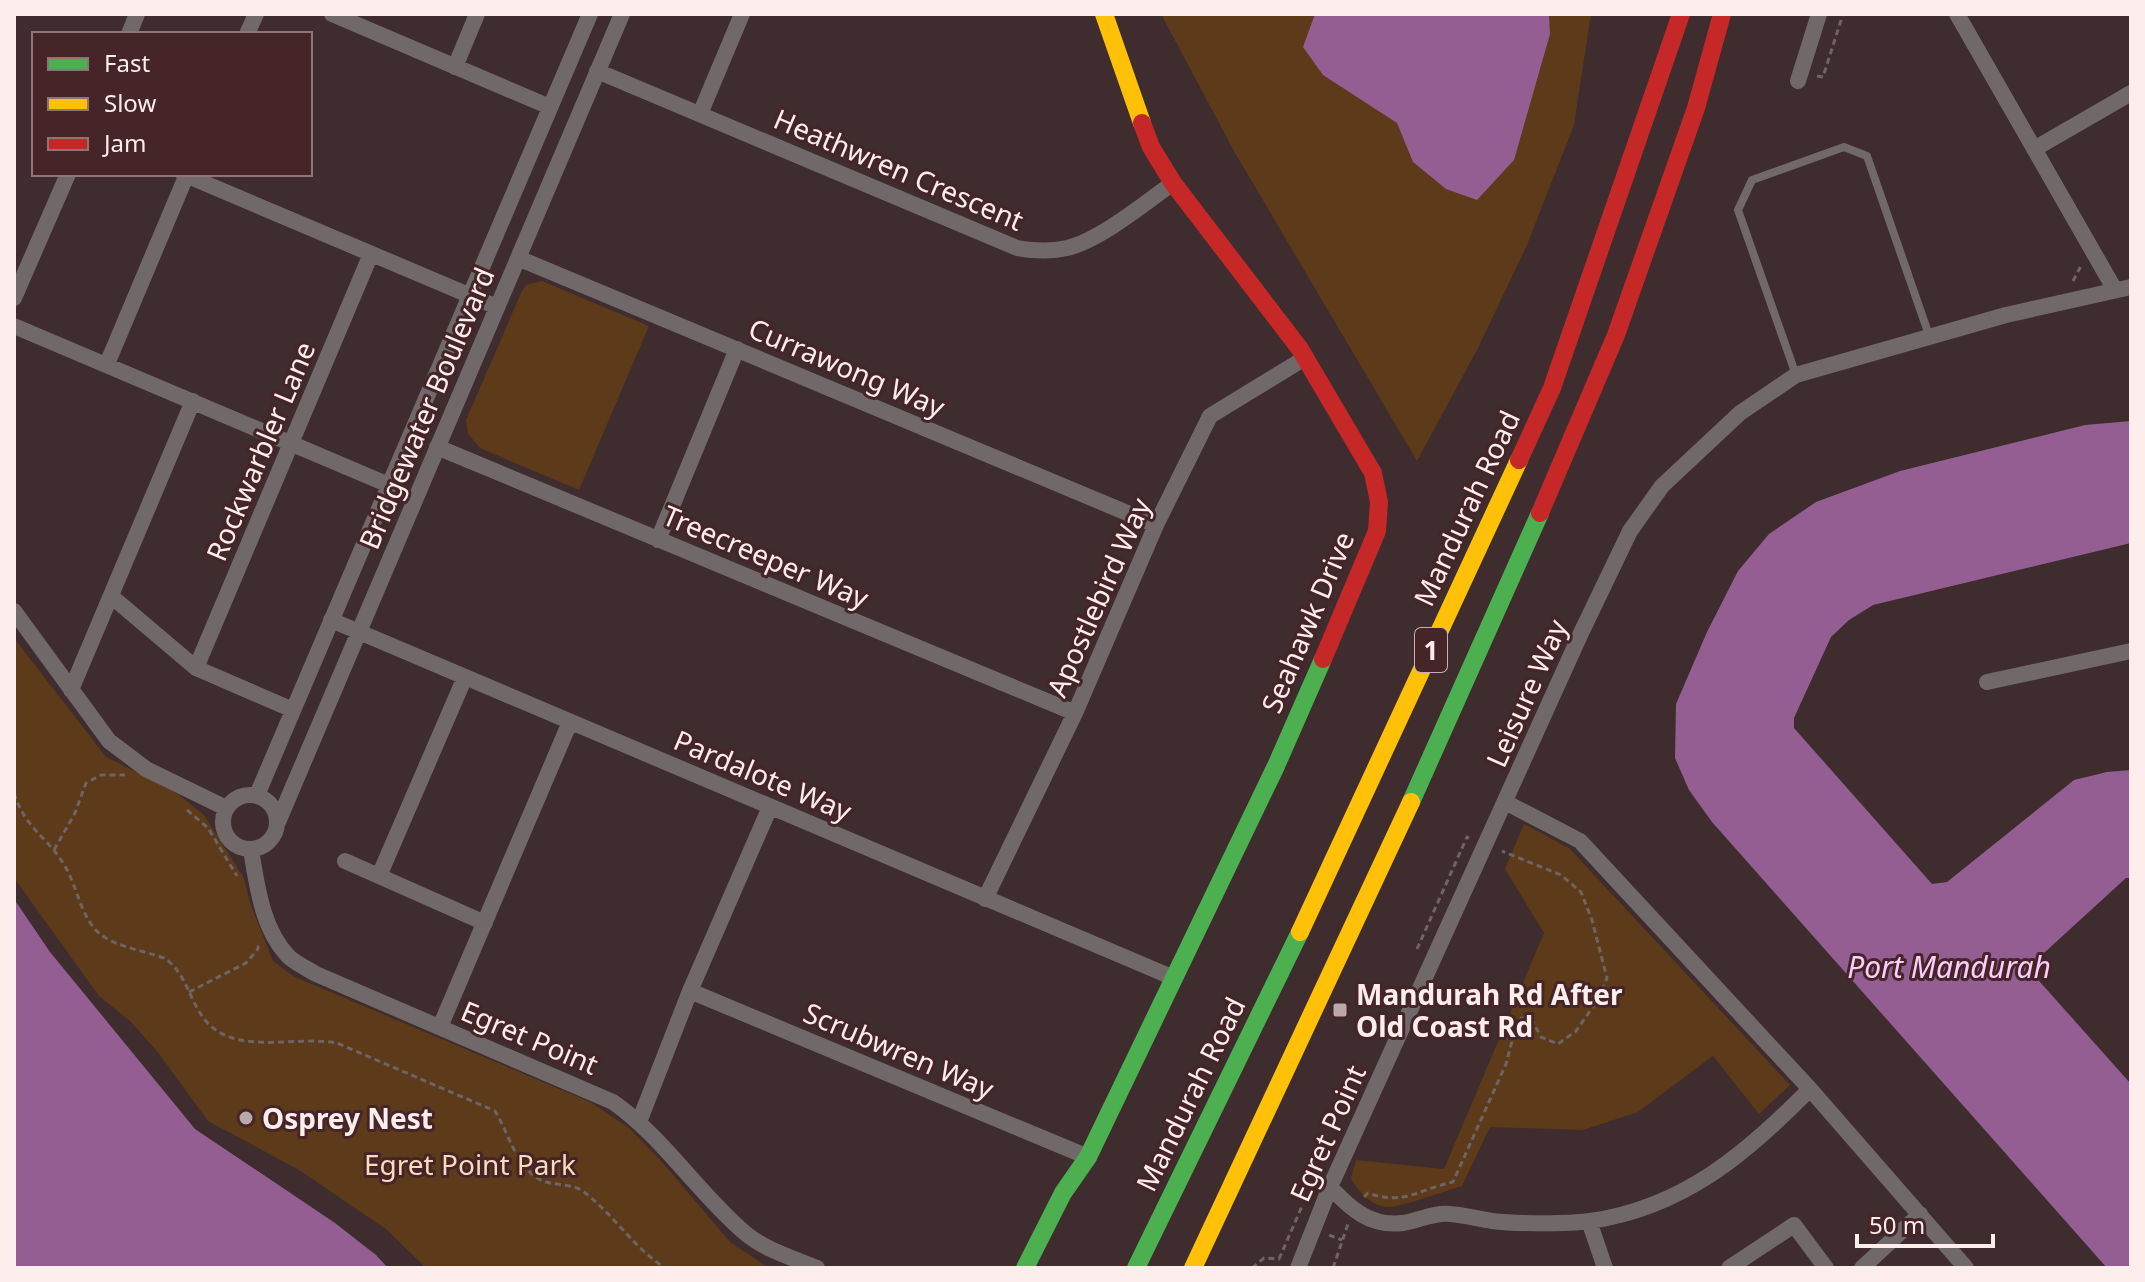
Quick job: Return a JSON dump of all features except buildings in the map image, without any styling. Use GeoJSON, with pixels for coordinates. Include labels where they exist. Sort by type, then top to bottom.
{"type":"FeatureCollection","features":[{"type":"Feature","properties":{"kind":"main road","name":"Seahawk Drive"},"geometry":{"type":"LineString","coordinates":[[1025,1268],[1063,1193],[1088,1157],[1276,766],[1371,550],[1381,515],[1379,489],[1373,473],[1305,358],[1278,318],[1173,183],[1143,129],[1104,14]]}},
{"type":"Feature","properties":{"kind":"main road","name":"Mandurah Road"},"geometry":{"type":"LineString","coordinates":[[1136,1268],[1281,972],[1552,388],[1681,14]]}},
{"type":"Feature","properties":{"kind":"main road","name":"1"},"geometry":{"type":"LineString","coordinates":[[1193,1268],[1377,876],[1520,560],[1616,335],[1696,108],[1722,14]]}},
{"type":"Feature","properties":{"kind":"street"},"geometry":{"type":"LineString","coordinates":[[332,14],[550,107]]}},
{"type":"Feature","properties":{"kind":"street"},"geometry":{"type":"LineString","coordinates":[[455,67],[477,14]]}},
{"type":"Feature","properties":{"kind":"street","name":"Bridgewater Boulevard"},"geometry":{"type":"LineString","coordinates":[[257,795],[590,14]]}},
{"type":"Feature","properties":{"kind":"street","name":"Bridgewater Boulevard"},"geometry":{"type":"LineString","coordinates":[[278,822],[622,14]]}},
{"type":"Feature","properties":{"kind":"street"},"geometry":{"type":"LineString","coordinates":[[700,114],[742,14]]}},
{"type":"Feature","properties":{"kind":"street"},"geometry":{"type":"LineString","coordinates":[[1799,77],[1819,14]]}},
{"type":"Feature","properties":{"kind":"street"},"geometry":{"type":"LineString","coordinates":[[1957,14],[2034,149],[2123,288]]}},
{"type":"Feature","properties":{"kind":"street","name":"Heathwren Crescent"},"geometry":{"type":"LineString","coordinates":[[597,71],[1017,248],[1038,251],[1081,244],[1173,183]]}},
{"type":"Feature","properties":{"kind":"street"},"geometry":{"type":"LineString","coordinates":[[2034,149],[2131,93]]}},
{"type":"Feature","properties":{"kind":"street"},"geometry":{"type":"LineString","coordinates":[[14,298],[67,176]]}},
{"type":"Feature","properties":{"kind":"street"},"geometry":{"type":"LineString","coordinates":[[107,364],[185,176]]}},
{"type":"Feature","properties":{"kind":"street"},"geometry":{"type":"LineString","coordinates":[[191,176],[497,307]]}},
{"type":"Feature","properties":{"kind":"street","name":"Rockwarbler Lane"},"geometry":{"type":"LineString","coordinates":[[196,668],[371,254]]}},
{"type":"Feature","properties":{"kind":"street","name":"Currawong Way"},"geometry":{"type":"LineString","coordinates":[[518,258],[1156,525]]}},
{"type":"Feature","properties":{"kind":"street","name":"Leisure Way"},"geometry":{"type":"LineString","coordinates":[[1966,1268],[1810,1089],[1580,841],[1505,802],[1581,633],[1643,509],[1662,486],[1740,413],[1796,375],[2006,315],[2123,288]]}},
{"type":"Feature","properties":{"kind":"street"},"geometry":{"type":"LineString","coordinates":[[14,326],[389,485]]}},
{"type":"Feature","properties":{"kind":"street"},"geometry":{"type":"LineString","coordinates":[[658,540],[737,349]]}},
{"type":"Feature","properties":{"kind":"street","name":"Apostlebird Way"},"geometry":{"type":"LineString","coordinates":[[985,899],[1075,713],[1156,525],[1210,416],[1305,358]]}},
{"type":"Feature","properties":{"kind":"street"},"geometry":{"type":"LineString","coordinates":[[71,690],[193,401]]}},
{"type":"Feature","properties":{"kind":"street","name":"Treecreeper Way"},"geometry":{"type":"LineString","coordinates":[[437,447],[1075,713]]}},
{"type":"Feature","properties":{"kind":"street"},"geometry":{"type":"LineString","coordinates":[[111,596],[196,668],[293,710]]}},
{"type":"Feature","properties":{"kind":"street"},"geometry":{"type":"LineString","coordinates":[[14,611],[109,741],[146,769],[226,808]]}},
{"type":"Feature","properties":{"kind":"street","name":"Pardalote Way"},"geometry":{"type":"LineString","coordinates":[[331,620],[1174,978]]}},
{"type":"Feature","properties":{"kind":"street"},"geometry":{"type":"LineString","coordinates":[[1987,682],[2131,651]]}},
{"type":"Feature","properties":{"kind":"street"},"geometry":{"type":"LineString","coordinates":[[379,876],[465,677]]}},
{"type":"Feature","properties":{"kind":"street"},"geometry":{"type":"LineString","coordinates":[[440,1027],[570,722]]}},
{"type":"Feature","properties":{"kind":"street"},"geometry":{"type":"LineString","coordinates":[[245,794],[257,795],[268,800],[278,822],[270,841],[262,847],[241,849],[226,837],[222,818],[234,799],[245,794]]}},
{"type":"Feature","properties":{"kind":"street","name":"Egret Point"},"geometry":{"type":"LineString","coordinates":[[1298,1267],[1330,1187],[1505,802]]}},
{"type":"Feature","properties":{"kind":"street"},"geometry":{"type":"LineString","coordinates":[[639,1122],[690,991],[770,807]]}},
{"type":"Feature","properties":{"kind":"street","name":"Egret Point"},"geometry":{"type":"LineString","coordinates":[[251,850],[254,874],[268,922],[290,958],[316,974],[613,1102],[639,1122],[747,1234],[769,1248],[817,1268]]}},
{"type":"Feature","properties":{"kind":"street"},"geometry":{"type":"LineString","coordinates":[[345,861],[485,923]]}},
{"type":"Feature","properties":{"kind":"street","name":"Scrubwren Way"},"geometry":{"type":"LineString","coordinates":[[690,991],[1088,1157]]}},
{"type":"Feature","properties":{"kind":"street"},"geometry":{"type":"LineString","coordinates":[[1330,1187],[1353,1212],[1375,1222],[1402,1223],[1446,1213],[1495,1221],[1589,1221],[1647,1207],[1713,1175],[1764,1136],[1810,1089]]}},
{"type":"Feature","properties":{"kind":"street"},"geometry":{"type":"LineString","coordinates":[[1862,1268],[1920,1214]]}},
{"type":"Feature","properties":{"kind":"street"},"geometry":{"type":"LineString","coordinates":[[1589,1221],[1605,1268]]}},
{"type":"Feature","properties":{"kind":"street"},"geometry":{"type":"LineString","coordinates":[[1729,1268],[1794,1225],[1826,1268]]}},
{"type":"Feature","properties":{"kind":"lane"},"geometry":{"type":"LineString","coordinates":[[1796,375],[1738,210],[1752,180],[1844,147],[1867,156],[1930,339]]}},
{"type":"Feature","properties":{"kind":"path"},"geometry":{"type":"LineString","coordinates":[[1799,77],[1823,77],[1843,14]]}},
{"type":"Feature","properties":{"kind":"path"},"geometry":{"type":"LineString","coordinates":[[54,850],[75,813],[86,783],[101,775],[129,776]]}},
{"type":"Feature","properties":{"kind":"path"},"geometry":{"type":"LineString","coordinates":[[14,793],[21,813],[67,869],[89,921],[101,935],[173,964],[203,1018],[215,1030],[242,1040],[319,1039],[337,1043],[495,1111],[510,1143],[535,1176],[545,1182],[583,1192],[640,1250],[665,1268]]}},
{"type":"Feature","properties":{"kind":"path"},"geometry":{"type":"LineString","coordinates":[[178,804],[208,828],[239,879]]}},
{"type":"Feature","properties":{"kind":"path"},"geometry":{"type":"LineString","coordinates":[[1334,1266],[1353,1212],[1368,1193],[1393,1200],[1453,1182],[1506,1064],[1521,1018],[1533,1022],[1541,1037],[1558,1044],[1576,1031],[1597,1001],[1607,978],[1592,920],[1581,892],[1561,875],[1467,837],[1415,953]]}},
{"type":"Feature","properties":{"kind":"path"},"geometry":{"type":"LineString","coordinates":[[189,992],[246,963],[258,949],[257,938]]}},
{"type":"Feature","properties":{"kind":"path"},"geometry":{"type":"LineString","coordinates":[[1279,1259],[1305,1201]]}},
{"type":"Feature","properties":{"kind":"path"},"geometry":{"type":"LineString","coordinates":[[1252,1268],[1264,1258],[1279,1259],[1298,1267]]}},
{"type":"Feature","properties":{"kind":"green space"},"geometry":{"type":"Polygon","coordinates":[[[1161,14],[1591,14],[1574,125],[1527,245],[1478,348],[1417,461],[1235,153],[1161,14]]]}},
{"type":"Feature","properties":{"kind":"green space"},"geometry":{"type":"Polygon","coordinates":[[[542,281],[649,326],[579,490],[480,448],[468,434],[466,420],[521,293],[526,285],[542,281]]]}},
{"type":"Feature","properties":{"kind":"green space","name":"Egret Point Park"},"geometry":{"type":"Polygon","coordinates":[[[14,638],[106,757],[174,791],[204,815],[244,878],[250,903],[273,961],[293,976],[590,1102],[629,1128],[730,1242],[769,1268],[426,1268],[386,1229],[299,1170],[208,1121],[157,1051],[130,1021],[99,996],[14,878],[14,638]]]}},
{"type":"Feature","properties":{"kind":"green space"},"geometry":{"type":"Polygon","coordinates":[[[1524,824],[1569,848],[1790,1085],[1759,1114],[1713,1056],[1638,1112],[1583,1130],[1490,1127],[1462,1186],[1395,1206],[1371,1202],[1351,1178],[1356,1160],[1444,1169],[1544,933],[1505,869],[1524,824]]]}},
{"type":"Feature","properties":{"kind":"water"},"geometry":{"type":"Polygon","coordinates":[[[1315,14],[1549,14],[1550,34],[1514,160],[1477,200],[1446,189],[1413,162],[1397,123],[1323,75],[1303,47],[1315,14]]]}},
{"type":"Feature","properties":{"kind":"water","name":"Port Mandurah"},"geometry":{"type":"Polygon","coordinates":[[[2131,421],[2131,543],[1873,605],[1849,620],[1831,637],[1794,718],[1794,728],[1932,884],[1947,882],[2074,780],[2131,770],[2131,878],[2126,878],[2033,963],[2032,973],[2131,1084],[2131,1268],[2107,1268],[1712,822],[1689,790],[1675,758],[1676,704],[1738,571],[1769,534],[1816,502],[1900,471],[2085,425],[2131,421]]]}},
{"type":"Feature","properties":{"kind":"water"},"geometry":{"type":"Polygon","coordinates":[[[14,899],[50,952],[195,1129],[335,1223],[388,1268],[14,1268],[14,899]]]}},
{"type":"Feature","properties":{"kind":"traffic: fast"},"geometry":{"type":"LineString","coordinates":[[1411,802],[1540,513]]}},
{"type":"Feature","properties":{"kind":"traffic: fast"},"geometry":{"type":"LineString","coordinates":[[1025,1268],[1063,1193],[1088,1157],[1276,766],[1323,659]]}},
{"type":"Feature","properties":{"kind":"traffic: fast"},"geometry":{"type":"LineString","coordinates":[[1136,1268],[1300,932]]}},
{"type":"Feature","properties":{"kind":"traffic: slow"},"geometry":{"type":"LineString","coordinates":[[1104,14],[1142,123]]}},
{"type":"Feature","properties":{"kind":"traffic: slow"},"geometry":{"type":"LineString","coordinates":[[1300,932],[1519,460]]}},
{"type":"Feature","properties":{"kind":"traffic: slow"},"geometry":{"type":"LineString","coordinates":[[1193,1268],[1411,802]]}},
{"type":"Feature","properties":{"kind":"traffic: jam"},"geometry":{"type":"LineString","coordinates":[[1519,460],[1552,388],[1681,14]]}},
{"type":"Feature","properties":{"kind":"traffic: jam"},"geometry":{"type":"LineString","coordinates":[[1540,513],[1616,335],[1696,108],[1722,14]]}},
{"type":"Feature","properties":{"kind":"traffic: jam"},"geometry":{"type":"LineString","coordinates":[[1142,123],[1151,147],[1173,183],[1300,349],[1373,473],[1379,502],[1377,531],[1323,659]]}},
{"type":"Feature","properties":{"kind":"place","name":"Mandurah Rd After Old Coast Rd"},"geometry":{"type":"Point","coordinates":[1340,1010]}},
{"type":"Feature","properties":{"kind":"place","name":"Osprey Nest"},"geometry":{"type":"Point","coordinates":[246,1118]}}]}
